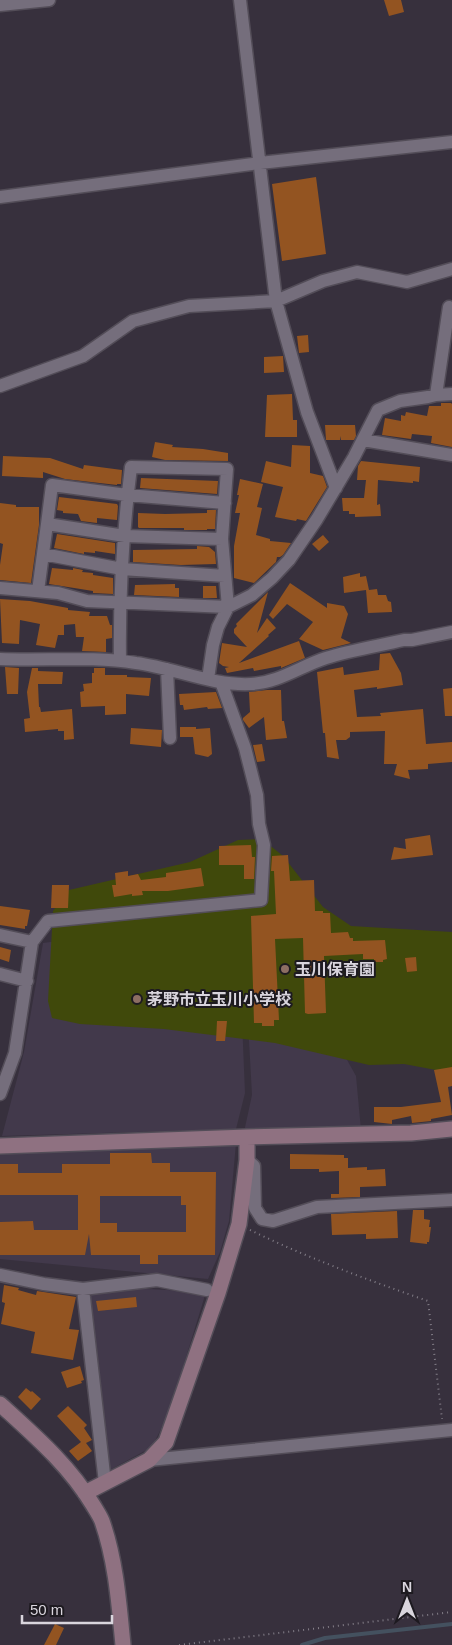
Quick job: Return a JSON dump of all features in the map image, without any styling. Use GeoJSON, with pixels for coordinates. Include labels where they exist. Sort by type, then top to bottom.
{"type":"FeatureCollection","features":[{"type":"Feature","properties":{"kind":"street"},"geometry":{"type":"LineString","coordinates":[[0,6],[49,0]]}},
{"type":"Feature","properties":{"kind":"street"},"geometry":{"type":"LineString","coordinates":[[240,0],[276,301],[307,412],[336,488]]}},
{"type":"Feature","properties":{"kind":"street"},"geometry":{"type":"LineString","coordinates":[[0,196],[260,163],[452,142]]}},
{"type":"Feature","properties":{"kind":"street"},"geometry":{"type":"LineString","coordinates":[[0,386],[83,356],[133,321],[189,306],[276,301],[322,281],[357,272],[407,282],[452,269]]}},
{"type":"Feature","properties":{"kind":"street"},"geometry":{"type":"LineString","coordinates":[[436,395],[448,307]]}},
{"type":"Feature","properties":{"kind":"street"},"geometry":{"type":"LineString","coordinates":[[0,588],[58,593],[87,601],[228,607],[252,595],[283,566],[317,519],[336,488],[378,410],[400,401],[452,394]]}},
{"type":"Feature","properties":{"kind":"street"},"geometry":{"type":"LineString","coordinates":[[363,440],[452,454]]}},
{"type":"Feature","properties":{"kind":"street"},"geometry":{"type":"LineString","coordinates":[[120,661],[119,603],[127,495],[131,467],[227,469],[222,539],[228,607],[218,627],[213,645],[208,679]]}},
{"type":"Feature","properties":{"kind":"street"},"geometry":{"type":"LineString","coordinates":[[38,591],[52,485],[127,495],[224,503]]}},
{"type":"Feature","properties":{"kind":"street"},"geometry":{"type":"LineString","coordinates":[[47,524],[125,536],[222,539]]}},
{"type":"Feature","properties":{"kind":"street"},"geometry":{"type":"LineString","coordinates":[[43,554],[122,569],[225,576]]}},
{"type":"Feature","properties":{"kind":"street"},"geometry":{"type":"LineString","coordinates":[[0,659],[85,658],[120,661],[137,663],[228,684],[253,684],[268,682],[326,658],[404,640],[452,632]]}},
{"type":"Feature","properties":{"kind":"street"},"geometry":{"type":"LineString","coordinates":[[167,670],[170,738]]}},
{"type":"Feature","properties":{"kind":"street"},"geometry":{"type":"LineString","coordinates":[[0,1094],[14,1053],[32,942],[48,921],[261,900],[264,845],[259,824],[257,795],[245,748],[221,682]]}},
{"type":"Feature","properties":{"kind":"street"},"geometry":{"type":"LineString","coordinates":[[0,935],[32,942]]}},
{"type":"Feature","properties":{"kind":"street"},"geometry":{"type":"LineString","coordinates":[[0,974],[27,980]]}},
{"type":"Feature","properties":{"kind":"street"},"geometry":{"type":"LineString","coordinates":[[0,1146],[411,1133],[452,1129]]}},
{"type":"Feature","properties":{"kind":"street"},"geometry":{"type":"LineString","coordinates":[[85,1493],[149,1460],[166,1442],[218,1293],[239,1224],[247,1160],[247,1137]]}},
{"type":"Feature","properties":{"kind":"street"},"geometry":{"type":"LineString","coordinates":[[247,1160],[254,1166],[256,1208],[262,1219],[267,1220],[273,1221],[317,1207],[452,1200]]}},
{"type":"Feature","properties":{"kind":"street"},"geometry":{"type":"LineString","coordinates":[[0,1276],[83,1289],[156,1280],[207,1290]]}},
{"type":"Feature","properties":{"kind":"street"},"geometry":{"type":"LineString","coordinates":[[83,1289],[105,1482]]}},
{"type":"Feature","properties":{"kind":"street"},"geometry":{"type":"LineString","coordinates":[[0,1404],[61,1462],[85,1493],[102,1520],[112,1556],[123,1645]]}},
{"type":"Feature","properties":{"kind":"street"},"geometry":{"type":"LineString","coordinates":[[149,1460],[448,1430]]}},
{"type":"Feature","properties":{"kind":"path"},"geometry":{"type":"LineString","coordinates":[[239,1224],[289,1249],[428,1302],[448,1430]]}},
{"type":"Feature","properties":{"kind":"path"},"geometry":{"type":"LineString","coordinates":[[179,1645],[452,1612]]}},
{"type":"Feature","properties":{"kind":"shaded area","name":"玉川保育園"},"geometry":{"type":"Polygon","coordinates":[[[242,913],[327,1024],[356,1076],[361,1130],[244,1132],[252,1095],[242,913]]]}},
{"type":"Feature","properties":{"kind":"shaded area","name":"茅野市立玉川小学校"},"geometry":{"type":"Polygon","coordinates":[[[223,919],[239,947],[245,1093],[236,1129],[2,1136],[24,1052],[43,943],[223,919]]]}},
{"type":"Feature","properties":{"kind":"shaded area"},"geometry":{"type":"Polygon","coordinates":[[[236,1143],[229,1221],[220,1252],[208,1279],[0,1259],[0,1148],[236,1143]]]}},
{"type":"Feature","properties":{"kind":"shaded area"},"geometry":{"type":"Polygon","coordinates":[[[88,1286],[206,1292],[169,1413],[152,1447],[108,1471],[88,1286]]]}},
{"type":"Feature","properties":{"kind":"green space"},"geometry":{"type":"Polygon","coordinates":[[[262,839],[283,856],[323,907],[351,926],[452,932],[452,1073],[404,1064],[369,1065],[275,1043],[164,1029],[80,1024],[52,1018],[48,1001],[53,911],[69,890],[190,862],[238,840],[262,839]]]}},
{"type":"Feature","properties":{"kind":"building"},"geometry":{"type":"Polygon","coordinates":[[[384,0],[401,0],[404,12],[389,16],[384,0]]]}},
{"type":"Feature","properties":{"kind":"building"},"geometry":{"type":"Polygon","coordinates":[[[316,177],[326,254],[282,261],[272,184],[316,177]]]}},
{"type":"Feature","properties":{"kind":"building"},"geometry":{"type":"Polygon","coordinates":[[[308,335],[309,352],[299,353],[297,336],[308,335]]]}},
{"type":"Feature","properties":{"kind":"building"},"geometry":{"type":"Polygon","coordinates":[[[283,356],[284,372],[264,373],[264,357],[283,356]]]}},
{"type":"Feature","properties":{"kind":"building"},"geometry":{"type":"Polygon","coordinates":[[[292,394],[293,420],[297,420],[297,437],[265,437],[267,395],[292,394]]]}},
{"type":"Feature","properties":{"kind":"building"},"geometry":{"type":"Polygon","coordinates":[[[441,403],[452,404],[452,447],[431,443],[432,436],[412,434],[411,439],[382,435],[385,418],[401,421],[401,415],[405,416],[406,412],[427,416],[429,406],[441,406],[441,403]]]}},
{"type":"Feature","properties":{"kind":"building"},"geometry":{"type":"Polygon","coordinates":[[[325,425],[355,425],[356,436],[354,440],[341,440],[341,436],[340,440],[326,440],[325,425]]]}},
{"type":"Feature","properties":{"kind":"building"},"geometry":{"type":"Polygon","coordinates":[[[155,442],[173,445],[172,447],[228,453],[228,461],[165,460],[152,457],[155,442]]]}},
{"type":"Feature","properties":{"kind":"building"},"geometry":{"type":"Polygon","coordinates":[[[292,445],[310,446],[310,473],[323,476],[327,487],[306,521],[275,517],[283,487],[261,482],[266,461],[291,467],[292,445]]]}},
{"type":"Feature","properties":{"kind":"building"},"geometry":{"type":"Polygon","coordinates":[[[3,456],[50,458],[83,469],[84,465],[122,470],[121,484],[65,479],[43,472],[43,478],[2,476],[3,456]]]}},
{"type":"Feature","properties":{"kind":"building"},"geometry":{"type":"Polygon","coordinates":[[[361,461],[420,467],[419,482],[378,480],[377,505],[380,504],[381,516],[355,517],[355,514],[349,514],[349,511],[343,511],[342,498],[364,498],[366,480],[357,480],[358,466],[361,461]]]}},
{"type":"Feature","properties":{"kind":"building"},"geometry":{"type":"Polygon","coordinates":[[[141,478],[218,481],[217,494],[140,488],[141,478]]]}},
{"type":"Feature","properties":{"kind":"building"},"geometry":{"type":"Polygon","coordinates":[[[240,479],[263,484],[257,507],[262,508],[256,535],[270,539],[270,541],[291,543],[283,555],[277,557],[276,562],[254,583],[234,578],[234,546],[240,513],[235,513],[240,479]]]}},
{"type":"Feature","properties":{"kind":"building"},"geometry":{"type":"Polygon","coordinates":[[[59,497],[117,504],[117,520],[97,518],[97,523],[81,521],[78,514],[63,513],[63,511],[57,510],[59,497]]]}},
{"type":"Feature","properties":{"kind":"building"},"geometry":{"type":"Polygon","coordinates":[[[0,503],[16,505],[16,507],[39,507],[39,525],[31,583],[0,580],[3,544],[0,543],[0,503]]]}},
{"type":"Feature","properties":{"kind":"building"},"geometry":{"type":"Polygon","coordinates":[[[207,510],[216,510],[215,529],[184,530],[184,528],[138,527],[138,513],[207,513],[207,510]]]}},
{"type":"Feature","properties":{"kind":"building"},"geometry":{"type":"Polygon","coordinates":[[[57,534],[115,543],[115,554],[95,551],[95,553],[84,552],[84,554],[54,548],[57,534]]]}},
{"type":"Feature","properties":{"kind":"building"},"geometry":{"type":"Polygon","coordinates":[[[323,535],[329,542],[319,551],[312,544],[323,535]]]}},
{"type":"Feature","properties":{"kind":"building"},"geometry":{"type":"Polygon","coordinates":[[[197,546],[209,547],[215,552],[216,564],[181,565],[133,562],[133,550],[197,549],[197,546]]]}},
{"type":"Feature","properties":{"kind":"building"},"geometry":{"type":"Polygon","coordinates":[[[52,568],[73,570],[73,568],[83,570],[82,572],[93,573],[93,575],[113,578],[113,594],[93,593],[93,591],[49,584],[52,568]]]}},
{"type":"Feature","properties":{"kind":"building"},"geometry":{"type":"Polygon","coordinates":[[[360,573],[360,577],[366,576],[369,590],[377,589],[378,595],[386,595],[388,601],[391,602],[392,612],[368,613],[366,590],[344,593],[343,577],[360,573]]]}},
{"type":"Feature","properties":{"kind":"building"},"geometry":{"type":"Polygon","coordinates":[[[290,583],[327,608],[327,603],[344,606],[348,614],[341,638],[351,643],[323,650],[299,639],[313,622],[287,604],[273,619],[269,615],[290,583]]]}},
{"type":"Feature","properties":{"kind":"building"},"geometry":{"type":"Polygon","coordinates":[[[175,584],[175,588],[179,588],[179,597],[134,595],[135,585],[175,584]]]}},
{"type":"Feature","properties":{"kind":"building"},"geometry":{"type":"Polygon","coordinates":[[[203,586],[216,586],[217,598],[203,598],[203,586]]]}},
{"type":"Feature","properties":{"kind":"building"},"geometry":{"type":"Polygon","coordinates":[[[268,592],[257,633],[267,618],[276,628],[239,663],[299,641],[305,658],[281,668],[281,666],[254,671],[253,668],[227,673],[225,668],[229,667],[219,663],[222,643],[247,647],[234,633],[234,629],[237,626],[236,624],[268,592]]]}},
{"type":"Feature","properties":{"kind":"building"},"geometry":{"type":"Polygon","coordinates":[[[0,599],[30,601],[68,608],[68,610],[90,612],[89,616],[107,616],[110,625],[112,625],[112,638],[106,639],[106,652],[82,651],[84,637],[76,637],[75,624],[64,625],[64,635],[58,635],[55,648],[36,645],[40,624],[20,620],[19,644],[2,643],[0,599]]]}},
{"type":"Feature","properties":{"kind":"building"},"geometry":{"type":"Polygon","coordinates":[[[390,653],[401,673],[403,685],[354,690],[357,717],[381,716],[380,713],[423,709],[426,744],[452,742],[452,762],[428,764],[428,769],[408,770],[410,779],[394,775],[397,764],[384,764],[385,731],[350,732],[350,737],[346,740],[336,740],[339,759],[327,757],[325,733],[323,733],[317,672],[343,667],[344,675],[379,670],[380,654],[390,653]]]}},
{"type":"Feature","properties":{"kind":"building"},"geometry":{"type":"Polygon","coordinates":[[[5,667],[19,668],[18,694],[7,694],[5,667]]]}},
{"type":"Feature","properties":{"kind":"building"},"geometry":{"type":"Polygon","coordinates":[[[32,668],[38,668],[38,671],[63,672],[62,684],[38,684],[39,707],[41,712],[72,709],[74,739],[64,740],[64,731],[58,731],[58,729],[25,732],[24,719],[30,718],[27,692],[32,668]]]}},
{"type":"Feature","properties":{"kind":"building"},"geometry":{"type":"Polygon","coordinates":[[[94,668],[105,668],[105,675],[151,678],[149,696],[126,694],[126,714],[105,715],[105,706],[81,707],[80,692],[84,691],[83,684],[92,683],[94,668]]]}},
{"type":"Feature","properties":{"kind":"building"},"geometry":{"type":"Polygon","coordinates":[[[452,688],[452,716],[445,716],[443,689],[452,688]]]}},
{"type":"Feature","properties":{"kind":"building"},"geometry":{"type":"Polygon","coordinates":[[[281,690],[282,721],[284,721],[287,738],[266,740],[264,717],[249,728],[243,720],[250,712],[249,692],[281,690]]]}},
{"type":"Feature","properties":{"kind":"building"},"geometry":{"type":"Polygon","coordinates":[[[216,692],[222,708],[208,709],[207,707],[184,710],[183,705],[180,705],[179,694],[216,692]]]}},
{"type":"Feature","properties":{"kind":"building"},"geometry":{"type":"Polygon","coordinates":[[[180,727],[210,728],[212,754],[208,757],[195,754],[193,737],[180,737],[180,727]]]}},
{"type":"Feature","properties":{"kind":"building"},"geometry":{"type":"Polygon","coordinates":[[[131,728],[162,730],[161,747],[130,744],[131,728]]]}},
{"type":"Feature","properties":{"kind":"building"},"geometry":{"type":"Polygon","coordinates":[[[262,744],[265,761],[257,762],[253,745],[262,744]]]}},
{"type":"Feature","properties":{"kind":"building"},"geometry":{"type":"Polygon","coordinates":[[[430,835],[433,855],[391,860],[394,847],[406,849],[405,839],[430,835]]]}},
{"type":"Feature","properties":{"kind":"building"},"geometry":{"type":"Polygon","coordinates":[[[251,845],[252,857],[255,857],[254,879],[244,879],[244,865],[219,865],[219,846],[251,845]]]}},
{"type":"Feature","properties":{"kind":"building"},"geometry":{"type":"Polygon","coordinates":[[[288,855],[290,881],[314,880],[315,911],[330,913],[331,933],[348,932],[353,941],[385,940],[387,959],[383,960],[383,962],[374,962],[374,959],[363,959],[363,954],[324,956],[326,1013],[308,1014],[305,1013],[303,938],[275,939],[279,1020],[274,1020],[274,1026],[262,1026],[262,1023],[254,1023],[251,916],[276,914],[274,871],[271,871],[272,856],[288,855]]]}},
{"type":"Feature","properties":{"kind":"building"},"geometry":{"type":"Polygon","coordinates":[[[201,868],[204,886],[168,891],[142,891],[143,895],[132,896],[132,894],[114,897],[112,885],[116,885],[115,873],[128,871],[128,876],[138,874],[141,880],[166,877],[166,873],[201,868]]]}},
{"type":"Feature","properties":{"kind":"building"},"geometry":{"type":"Polygon","coordinates":[[[52,885],[69,885],[68,908],[51,908],[52,885]]]}},
{"type":"Feature","properties":{"kind":"building"},"geometry":{"type":"Polygon","coordinates":[[[0,906],[30,910],[25,929],[0,925],[0,906]]]}},
{"type":"Feature","properties":{"kind":"building"},"geometry":{"type":"Polygon","coordinates":[[[0,947],[11,950],[9,962],[0,959],[0,947]]]}},
{"type":"Feature","properties":{"kind":"building"},"geometry":{"type":"Polygon","coordinates":[[[416,957],[417,971],[407,972],[405,958],[416,957]]]}},
{"type":"Feature","properties":{"kind":"building"},"geometry":{"type":"Polygon","coordinates":[[[217,1021],[227,1021],[225,1041],[216,1041],[217,1021]]]}},
{"type":"Feature","properties":{"kind":"building"},"geometry":{"type":"Polygon","coordinates":[[[452,1067],[452,1086],[448,1087],[452,1115],[431,1119],[431,1121],[412,1123],[411,1116],[392,1120],[392,1124],[374,1122],[374,1107],[401,1107],[441,1102],[434,1070],[452,1067]]]}},
{"type":"Feature","properties":{"kind":"building"},"geometry":{"type":"Polygon","coordinates":[[[110,1153],[151,1153],[152,1163],[170,1163],[170,1172],[216,1172],[215,1255],[158,1255],[158,1264],[140,1264],[140,1255],[91,1255],[89,1234],[85,1255],[0,1255],[0,1222],[33,1221],[34,1230],[78,1230],[78,1195],[0,1195],[0,1164],[18,1164],[18,1173],[62,1173],[62,1164],[110,1164],[110,1153]],[[100,1196],[100,1223],[117,1223],[117,1232],[186,1232],[186,1205],[181,1205],[181,1196],[100,1196]]]}},
{"type":"Feature","properties":{"kind":"building"},"geometry":{"type":"Polygon","coordinates":[[[290,1154],[344,1155],[344,1158],[348,1158],[348,1168],[367,1167],[367,1170],[385,1169],[386,1186],[360,1187],[360,1197],[331,1198],[331,1194],[339,1194],[339,1171],[319,1172],[319,1169],[290,1169],[290,1154]]]}},
{"type":"Feature","properties":{"kind":"building"},"geometry":{"type":"Polygon","coordinates":[[[413,1210],[424,1210],[424,1219],[430,1220],[429,1227],[431,1227],[427,1244],[410,1242],[413,1210]]]}},
{"type":"Feature","properties":{"kind":"building"},"geometry":{"type":"Polygon","coordinates":[[[397,1211],[398,1238],[366,1239],[366,1234],[332,1235],[331,1214],[397,1211]]]}},
{"type":"Feature","properties":{"kind":"building"},"geometry":{"type":"Polygon","coordinates":[[[4,1285],[19,1288],[18,1290],[36,1295],[37,1291],[76,1297],[69,1329],[79,1330],[73,1360],[31,1353],[35,1332],[1,1324],[5,1303],[2,1302],[4,1285]]]}},
{"type":"Feature","properties":{"kind":"building"},"geometry":{"type":"Polygon","coordinates":[[[136,1297],[137,1307],[98,1311],[96,1301],[136,1297]]]}},
{"type":"Feature","properties":{"kind":"building"},"geometry":{"type":"Polygon","coordinates":[[[80,1366],[84,1380],[81,1381],[82,1383],[67,1388],[61,1372],[80,1366]]]}},
{"type":"Feature","properties":{"kind":"building"},"geometry":{"type":"Polygon","coordinates":[[[26,1388],[41,1399],[31,1410],[18,1397],[26,1388]]]}},
{"type":"Feature","properties":{"kind":"building"},"geometry":{"type":"Polygon","coordinates":[[[68,1406],[87,1425],[84,1428],[92,1440],[86,1443],[92,1451],[78,1461],[69,1451],[81,1442],[57,1416],[68,1406]]]}},
{"type":"Feature","properties":{"kind":"building"},"geometry":{"type":"Polygon","coordinates":[[[55,1624],[64,1628],[56,1645],[44,1645],[55,1624]]]}},
{"type":"Feature","properties":{"kind":"waterway"},"geometry":{"type":"LineString","coordinates":[[302,1645],[325,1638],[452,1624]]}},
{"type":"Feature","properties":{"kind":"place","name":"玉川保育園"},"geometry":{"type":"Point","coordinates":[285,969]}},
{"type":"Feature","properties":{"kind":"place","name":"茅野市立玉川小学校"},"geometry":{"type":"Point","coordinates":[137,999]}}]}
